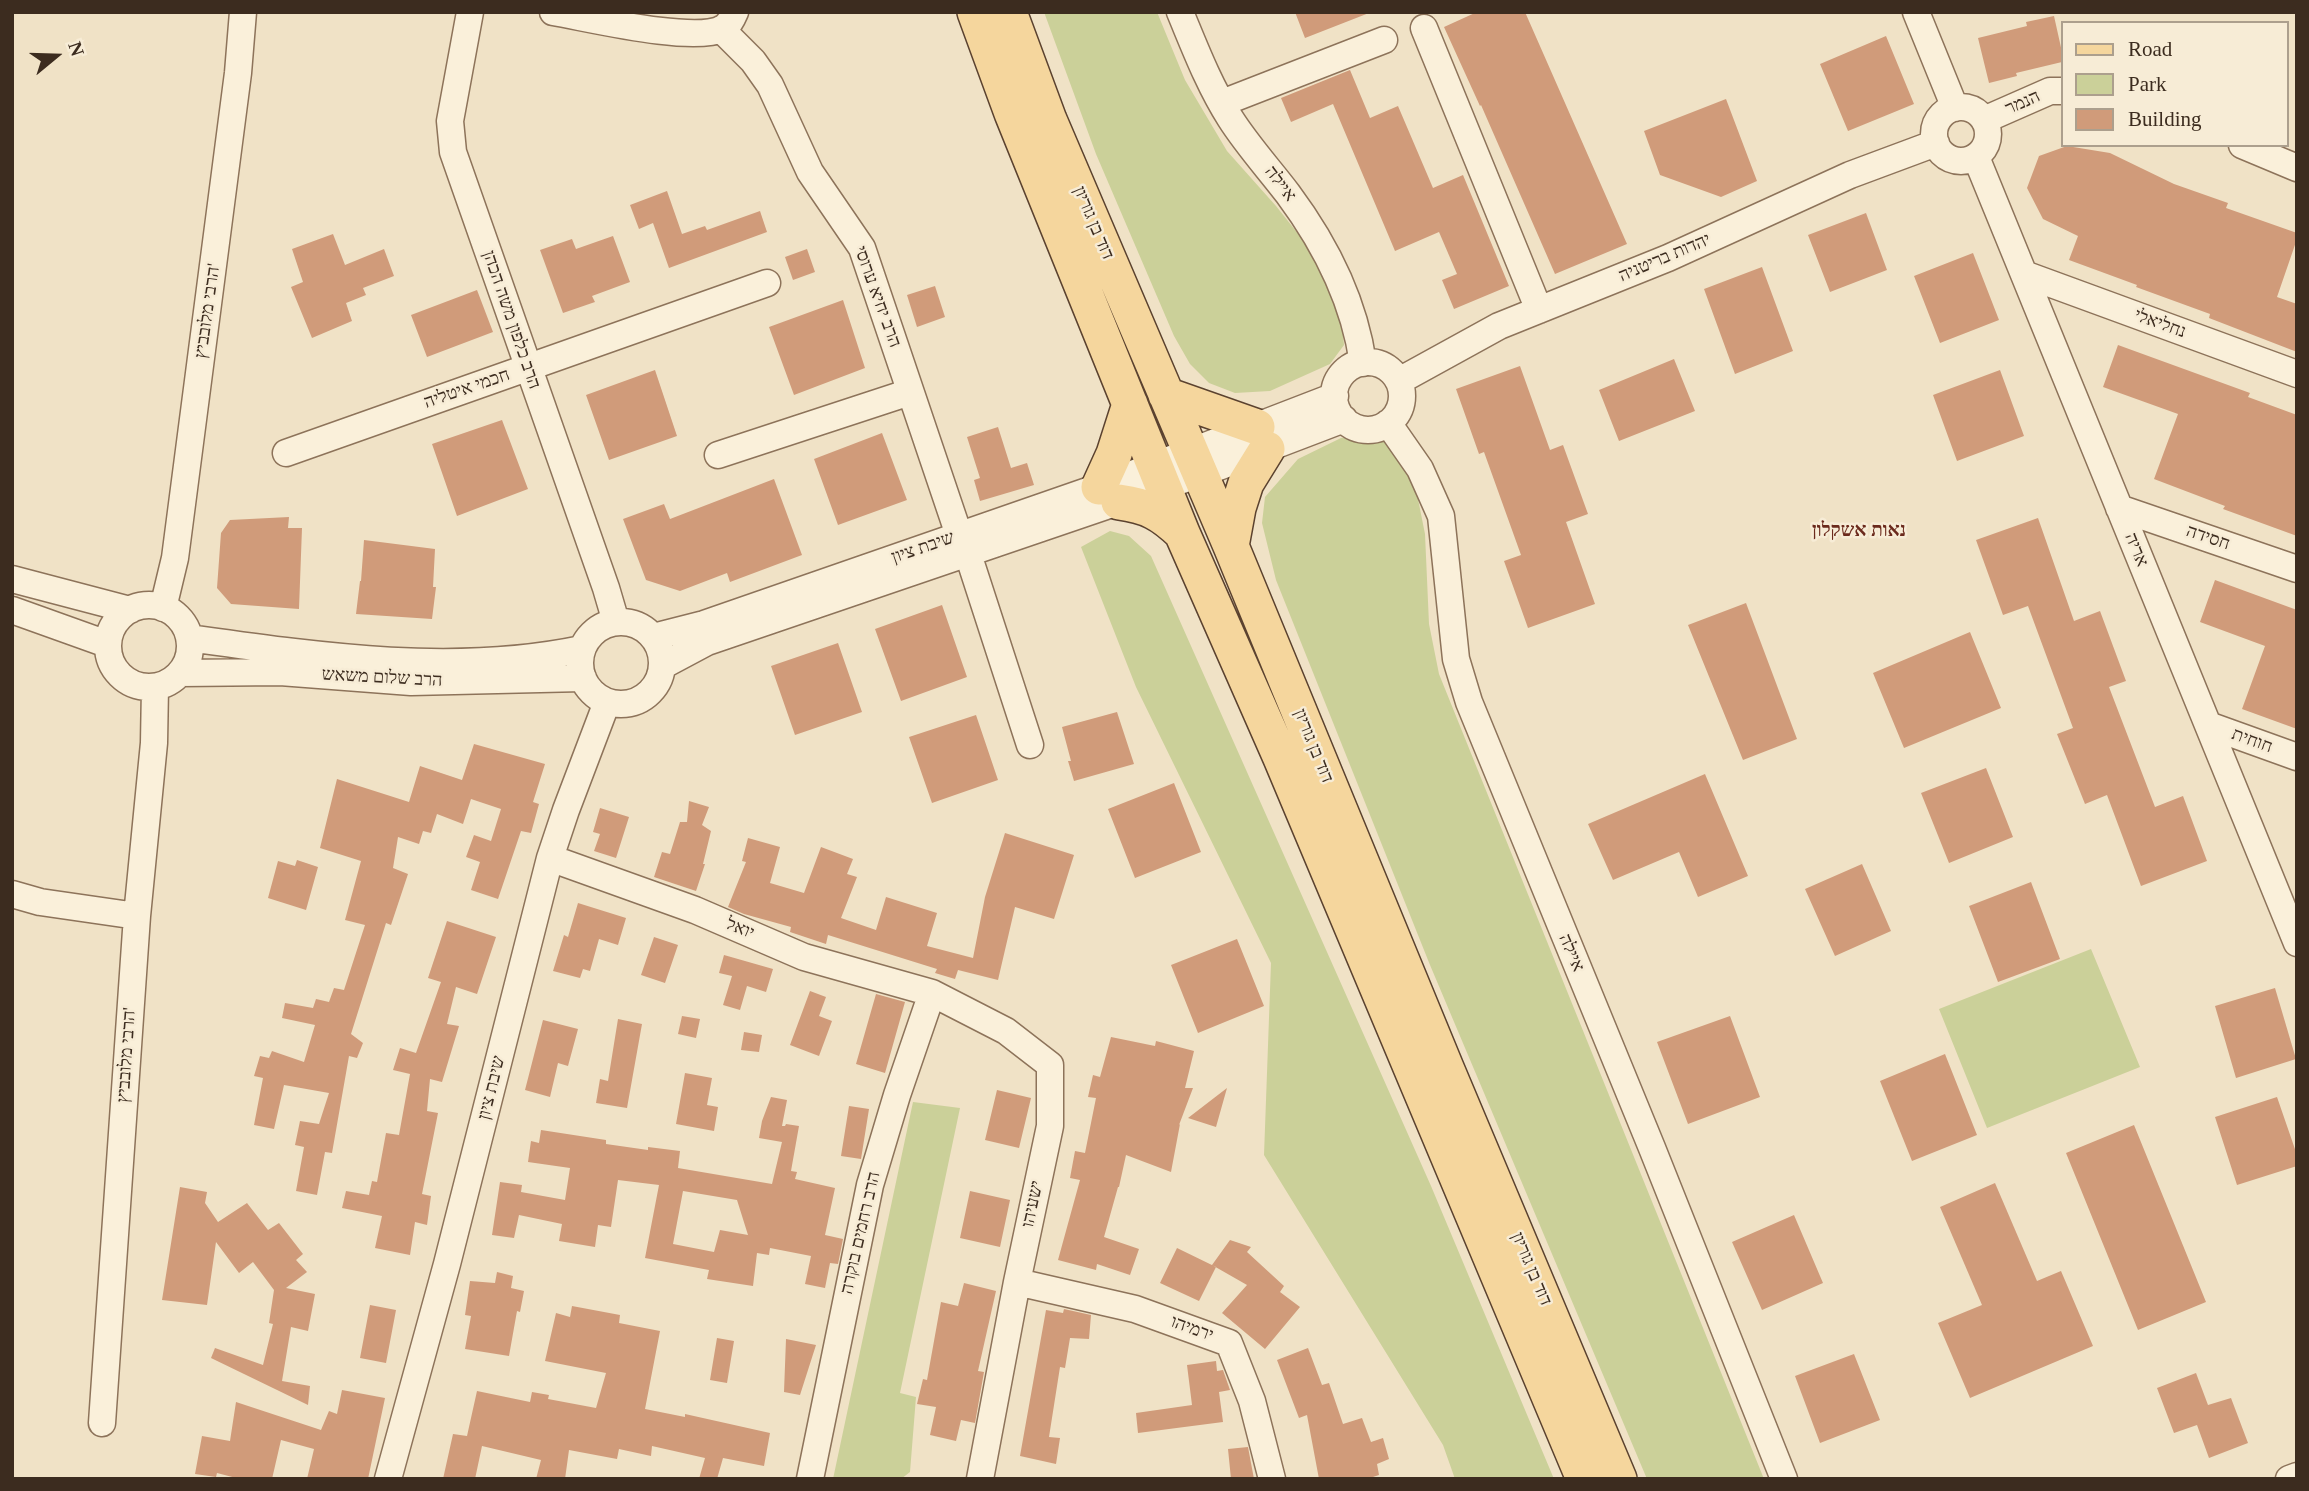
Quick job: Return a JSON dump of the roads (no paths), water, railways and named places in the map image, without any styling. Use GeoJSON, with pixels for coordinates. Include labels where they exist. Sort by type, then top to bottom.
{"type":"FeatureCollection","features":[{"type":"Feature","properties":{"kind":"main road","name":"דוד בן גוריון"},"geometry":{"type":"LineString","coordinates":[[975,12],[1012,113],[1182,533],[1286,770],[1584,1479]]}},
{"type":"Feature","properties":{"kind":"main road","name":"דוד בן גוריון"},"geometry":{"type":"LineString","coordinates":[[1009,12],[1049,120],[1230,546],[1619,1479]]}},
{"type":"Feature","properties":{"kind":"main road"},"geometry":{"type":"LineString","coordinates":[[1166,395],[1262,438],[1238,508],[1230,546]]}},
{"type":"Feature","properties":{"kind":"main road"},"geometry":{"type":"LineString","coordinates":[[1130,404],[1114,454],[1109,495],[1163,514],[1182,533]]}},
{"type":"Feature","properties":{"kind":"street","name":"הרבי מלובביץ'"},"geometry":{"type":"LineString","coordinates":[[163,608],[175,558],[238,74],[243,12]]}},
{"type":"Feature","properties":{"kind":"street","name":"הרב כלפון משה הכהן"},"geometry":{"type":"LineString","coordinates":[[470,12],[450,121],[453,152],[616,622]]}},
{"type":"Feature","properties":{"kind":"street"},"geometry":{"type":"LineString","coordinates":[[553,12],[666,32],[703,32],[728,20]]}},
{"type":"Feature","properties":{"kind":"street","name":"איילה"},"geometry":{"type":"LineString","coordinates":[[1180,12],[1201,63],[1230,119],[1320,240],[1352,310],[1363,363]]}},
{"type":"Feature","properties":{"kind":"street"},"geometry":{"type":"LineString","coordinates":[[1916,12],[1955,108]]}},
{"type":"Feature","properties":{"kind":"street","name":"הרב יחיא ערוסי"},"geometry":{"type":"LineString","coordinates":[[728,20],[770,85],[810,172],[862,248],[1030,745]]}},
{"type":"Feature","properties":{"kind":"street"},"geometry":{"type":"LineString","coordinates":[[1424,27],[1539,310]]}},
{"type":"Feature","properties":{"kind":"street"},"geometry":{"type":"LineString","coordinates":[[1222,103],[1384,40]]}},
{"type":"Feature","properties":{"kind":"street","name":"הנמר"},"geometry":{"type":"LineString","coordinates":[[1984,120],[2050,91],[2060,91]]}},
{"type":"Feature","properties":{"kind":"street"},"geometry":{"type":"LineString","coordinates":[[1955,108],[1972,109],[1984,120],[1987,144],[1976,157],[1953,160],[1945,156],[1936,143],[1936,125],[1947,111],[1955,108]]}},
{"type":"Feature","properties":{"kind":"street","name":"יהדות בריטניה"},"geometry":{"type":"LineString","coordinates":[[1399,382],[1499,326],[1668,258],[1850,175],[1936,143]]}},
{"type":"Feature","properties":{"kind":"street"},"geometry":{"type":"LineString","coordinates":[[2247,147],[2297,168]]}},
{"type":"Feature","properties":{"kind":"street","name":"אריה"},"geometry":{"type":"LineString","coordinates":[[1976,157],[2297,942]]}},
{"type":"Feature","properties":{"kind":"street","name":"נחליאלי"},"geometry":{"type":"LineString","coordinates":[[2024,274],[2297,374]]}},
{"type":"Feature","properties":{"kind":"street","name":"חכמי איטליה"},"geometry":{"type":"LineString","coordinates":[[286,453],[767,283]]}},
{"type":"Feature","properties":{"kind":"street"},"geometry":{"type":"LineString","coordinates":[[1373,362],[1392,372],[1399,382],[1402,402],[1398,412],[1388,423],[1374,430],[1356,428],[1339,408],[1336,384],[1342,374],[1351,367],[1373,362]]}},
{"type":"Feature","properties":{"kind":"street"},"geometry":{"type":"LineString","coordinates":[[718,455],[910,391]]}},
{"type":"Feature","properties":{"kind":"street"},"geometry":{"type":"LineString","coordinates":[[1160,476],[1339,408]]}},
{"type":"Feature","properties":{"kind":"street","name":"איילה"},"geometry":{"type":"LineString","coordinates":[[1388,423],[1420,469],[1441,516],[1456,659],[1469,702],[1652,1147],[1784,1479]]}},
{"type":"Feature","properties":{"kind":"street","name":"שיבת ציון"},"geometry":{"type":"LineString","coordinates":[[662,666],[707,642],[963,545],[1160,476]]}},
{"type":"Feature","properties":{"kind":"street","name":"חסידה"},"geometry":{"type":"LineString","coordinates":[[2119,508],[2297,569]]}},
{"type":"Feature","properties":{"kind":"street","name":"שיבת ציון"},"geometry":{"type":"LineString","coordinates":[[653,637],[963,545]]}},
{"type":"Feature","properties":{"kind":"street"},"geometry":{"type":"LineString","coordinates":[[12,579],[130,610]]}},
{"type":"Feature","properties":{"kind":"street"},"geometry":{"type":"LineString","coordinates":[[151,605],[163,608],[181,619],[189,638],[191,649],[187,665],[176,678],[163,686],[147,688],[131,684],[118,674],[110,660],[107,644],[112,628],[120,617],[135,607],[151,605]]}},
{"type":"Feature","properties":{"kind":"street"},"geometry":{"type":"LineString","coordinates":[[12,610],[107,644]]}},
{"type":"Feature","properties":{"kind":"street"},"geometry":{"type":"LineString","coordinates":[[624,622],[640,626],[653,637],[660,651],[662,666],[659,677],[647,694],[628,703],[607,702],[593,692],[583,678],[580,664],[586,641],[598,628],[624,622]]}},
{"type":"Feature","properties":{"kind":"street","name":"הרב שלום משאש"},"geometry":{"type":"LineString","coordinates":[[189,638],[331,656],[456,663],[522,660],[582,649]]}},
{"type":"Feature","properties":{"kind":"street","name":"הרב שלום משאש"},"geometry":{"type":"LineString","coordinates":[[180,673],[280,671],[411,682],[583,678]]}},
{"type":"Feature","properties":{"kind":"street","name":"הרבי מלובביץ'"},"geometry":{"type":"LineString","coordinates":[[102,1423],[137,916],[154,743],[155,687]]}},
{"type":"Feature","properties":{"kind":"street","name":"שיבת ציון"},"geometry":{"type":"LineString","coordinates":[[388,1479],[446,1266],[550,858],[607,702]]}},
{"type":"Feature","properties":{"kind":"street","name":"חוחית"},"geometry":{"type":"LineString","coordinates":[[2208,725],[2297,757]]}},
{"type":"Feature","properties":{"kind":"street","name":"יואל"},"geometry":{"type":"LineString","coordinates":[[550,858],[695,910],[804,957],[932,993]]}},
{"type":"Feature","properties":{"kind":"street"},"geometry":{"type":"LineString","coordinates":[[12,894],[40,902],[137,916]]}},
{"type":"Feature","properties":{"kind":"street","name":"ישעיהו"},"geometry":{"type":"LineString","coordinates":[[932,993],[1006,1031],[1050,1065],[1049,1126],[980,1479]]}},
{"type":"Feature","properties":{"kind":"street","name":"הרב רחמים בוקרה"},"geometry":{"type":"LineString","coordinates":[[810,1479],[870,1185],[932,993]]}},
{"type":"Feature","properties":{"kind":"street","name":"ירמיהו"},"geometry":{"type":"LineString","coordinates":[[1017,1282],[1135,1309],[1229,1343],[1252,1401],[1272,1479]]}},
{"type":"Feature","properties":{"kind":"street"},"geometry":{"type":"LineString","coordinates":[[2288,1479],[2297,1476]]}},
{"type":"Feature","properties":{"kind":"district","name":"נאות אשקלון"},"geometry":{"type":"Point","coordinates":[1859,531]}}]}
